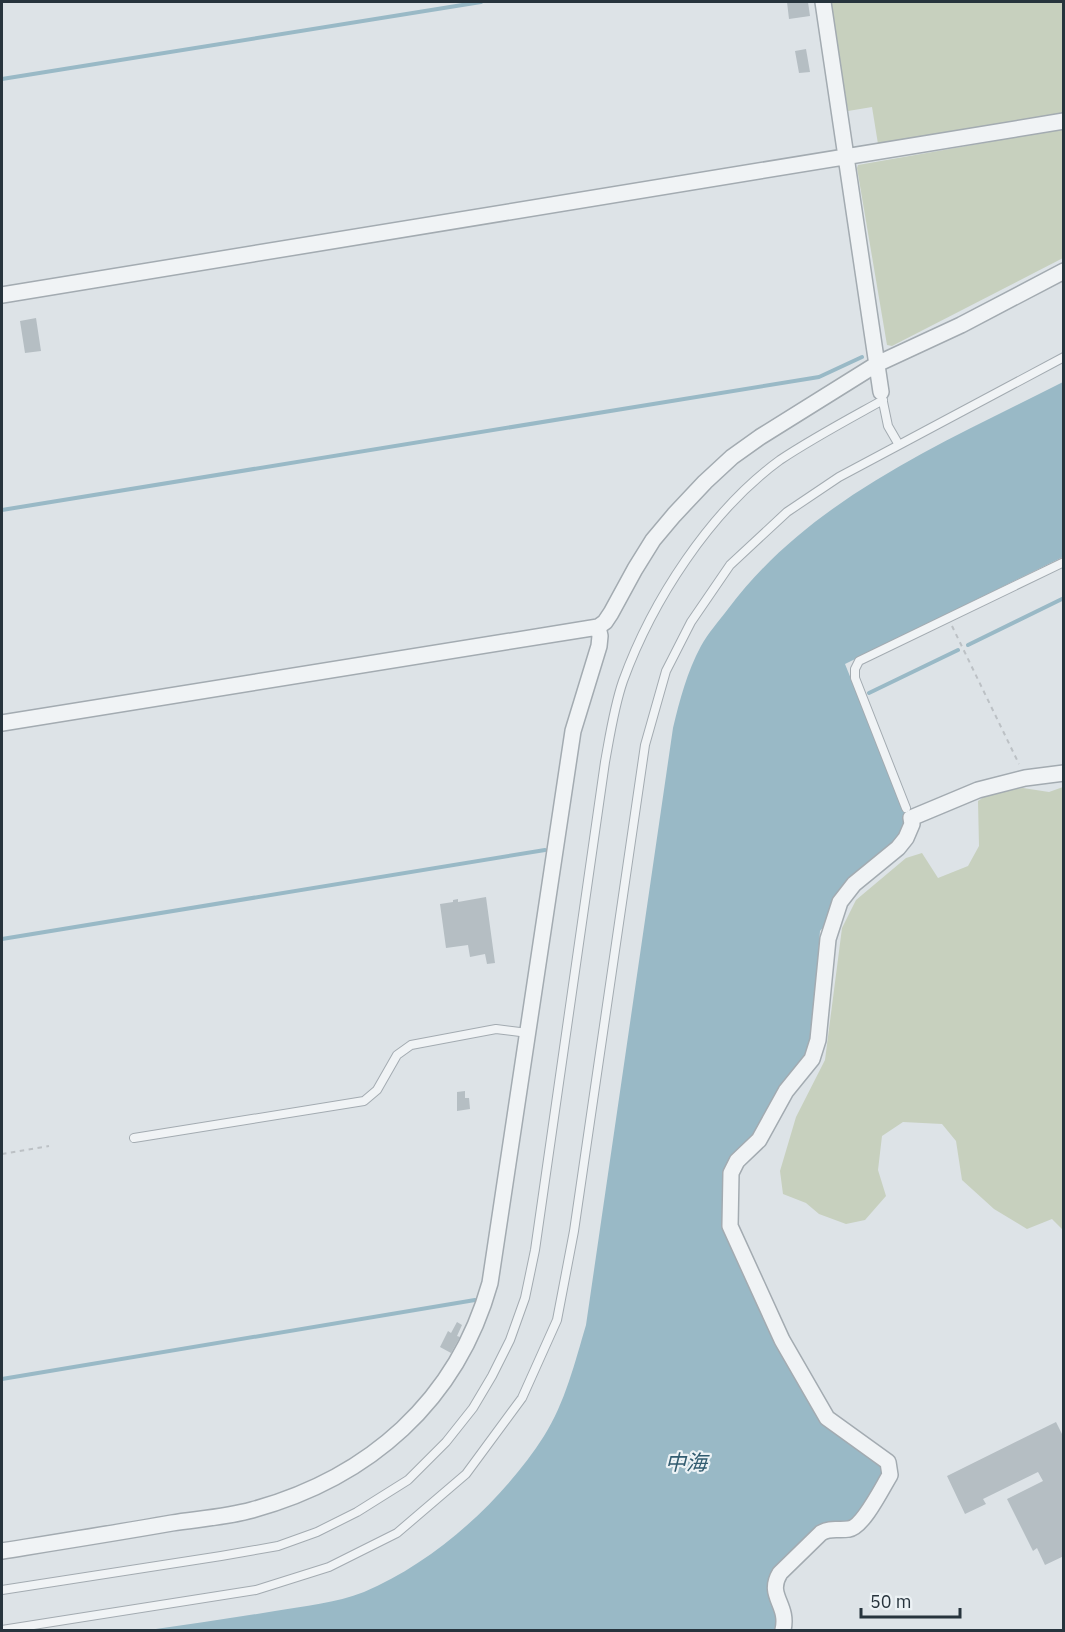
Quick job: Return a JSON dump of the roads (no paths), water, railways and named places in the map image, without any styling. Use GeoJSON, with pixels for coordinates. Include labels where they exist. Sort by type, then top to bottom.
{"type":"FeatureCollection","features":[{"type":"Feature","properties":{"kind":"street"},"geometry":{"type":"LineString","coordinates":[[823,2],[882,396]]}},
{"type":"Feature","properties":{"kind":"street"},"geometry":{"type":"LineString","coordinates":[[2,296],[1064,121]]}},
{"type":"Feature","properties":{"kind":"street"},"geometry":{"type":"LineString","coordinates":[[2,723],[598,627],[611,613],[634,569],[653,540],[674,514],[732,457],[759,437],[877,364],[961,325],[1064,271]]}},
{"type":"Feature","properties":{"kind":"street"},"geometry":{"type":"LineString","coordinates":[[2,1551],[250,1511],[292,1497],[330,1482],[370,1456],[393,1438],[439,1388],[474,1329],[490,1283],[573,731],[599,646],[598,627]]}},
{"type":"Feature","properties":{"kind":"street"},"geometry":{"type":"LineString","coordinates":[[783,1630],[785,1614],[774,1590],[780,1573],[821,1533],[828,1529],[849,1529],[861,1522],[890,1475],[888,1462],[827,1418],[782,1340],[730,1226],[731,1173],[737,1161],[759,1140],[786,1091],[812,1059],[818,1040],[828,939],[840,902],[854,884],[898,848],[906,838],[912,824],[909,813],[978,790],[1025,778],[1064,772]]}},
{"type":"Feature","properties":{"kind":"lane"},"geometry":{"type":"LineString","coordinates":[[2,1630],[256,1590],[329,1567],[397,1533],[466,1474],[522,1398],[557,1320],[574,1231],[645,745],[666,671],[691,622],[730,565],[787,512],[839,477],[1064,357]]}},
{"type":"Feature","properties":{"kind":"lane"},"geometry":{"type":"LineString","coordinates":[[2,1590],[278,1546],[316,1532],[357,1512],[408,1480],[446,1442],[473,1408],[510,1340],[527,1288],[535,1250],[607,750],[622,682],[643,632],[686,560],[730,505],[752,483],[780,461],[882,396],[888,426],[899,445]]}},
{"type":"Feature","properties":{"kind":"lane"},"geometry":{"type":"LineString","coordinates":[[909,813],[855,678],[855,669],[859,661],[1064,562]]}},
{"type":"Feature","properties":{"kind":"lane"},"geometry":{"type":"LineString","coordinates":[[134,1138],[364,1101],[377,1090],[397,1055],[411,1045],[496,1029],[528,1033]]}},
{"type":"Feature","properties":{"kind":"water","name":"中海"},"geometry":{"type":"Polygon","coordinates":[[[1063,382],[1063,557],[845,664],[904,811],[907,825],[820,931],[811,1048],[754,1138],[732,1157],[725,1169],[723,1204],[726,1231],[823,1422],[880,1460],[884,1479],[849,1525],[830,1524],[774,1573],[782,1611],[780,1630],[149,1630],[320,1604],[364,1592],[416,1564],[465,1527],[488,1506],[527,1460],[544,1436],[558,1410],[586,1325],[673,728],[684,686],[696,656],[714,627],[761,570],[798,535],[839,504],[926,451],[1063,382]]]}},
{"type":"Feature","properties":{"kind":"waterway"},"geometry":{"type":"LineString","coordinates":[[2,79],[481,2]]}},
{"type":"Feature","properties":{"kind":"waterway"},"geometry":{"type":"LineString","coordinates":[[2,510],[819,377],[862,357]]}},
{"type":"Feature","properties":{"kind":"waterway"},"geometry":{"type":"LineString","coordinates":[[968,645],[1064,598]]}},
{"type":"Feature","properties":{"kind":"waterway"},"geometry":{"type":"LineString","coordinates":[[869,693],[958,650]]}},
{"type":"Feature","properties":{"kind":"waterway"},"geometry":{"type":"LineString","coordinates":[[2,939],[545,850]]}},
{"type":"Feature","properties":{"kind":"waterway"},"geometry":{"type":"LineString","coordinates":[[2,1379],[475,1300]]}}]}
